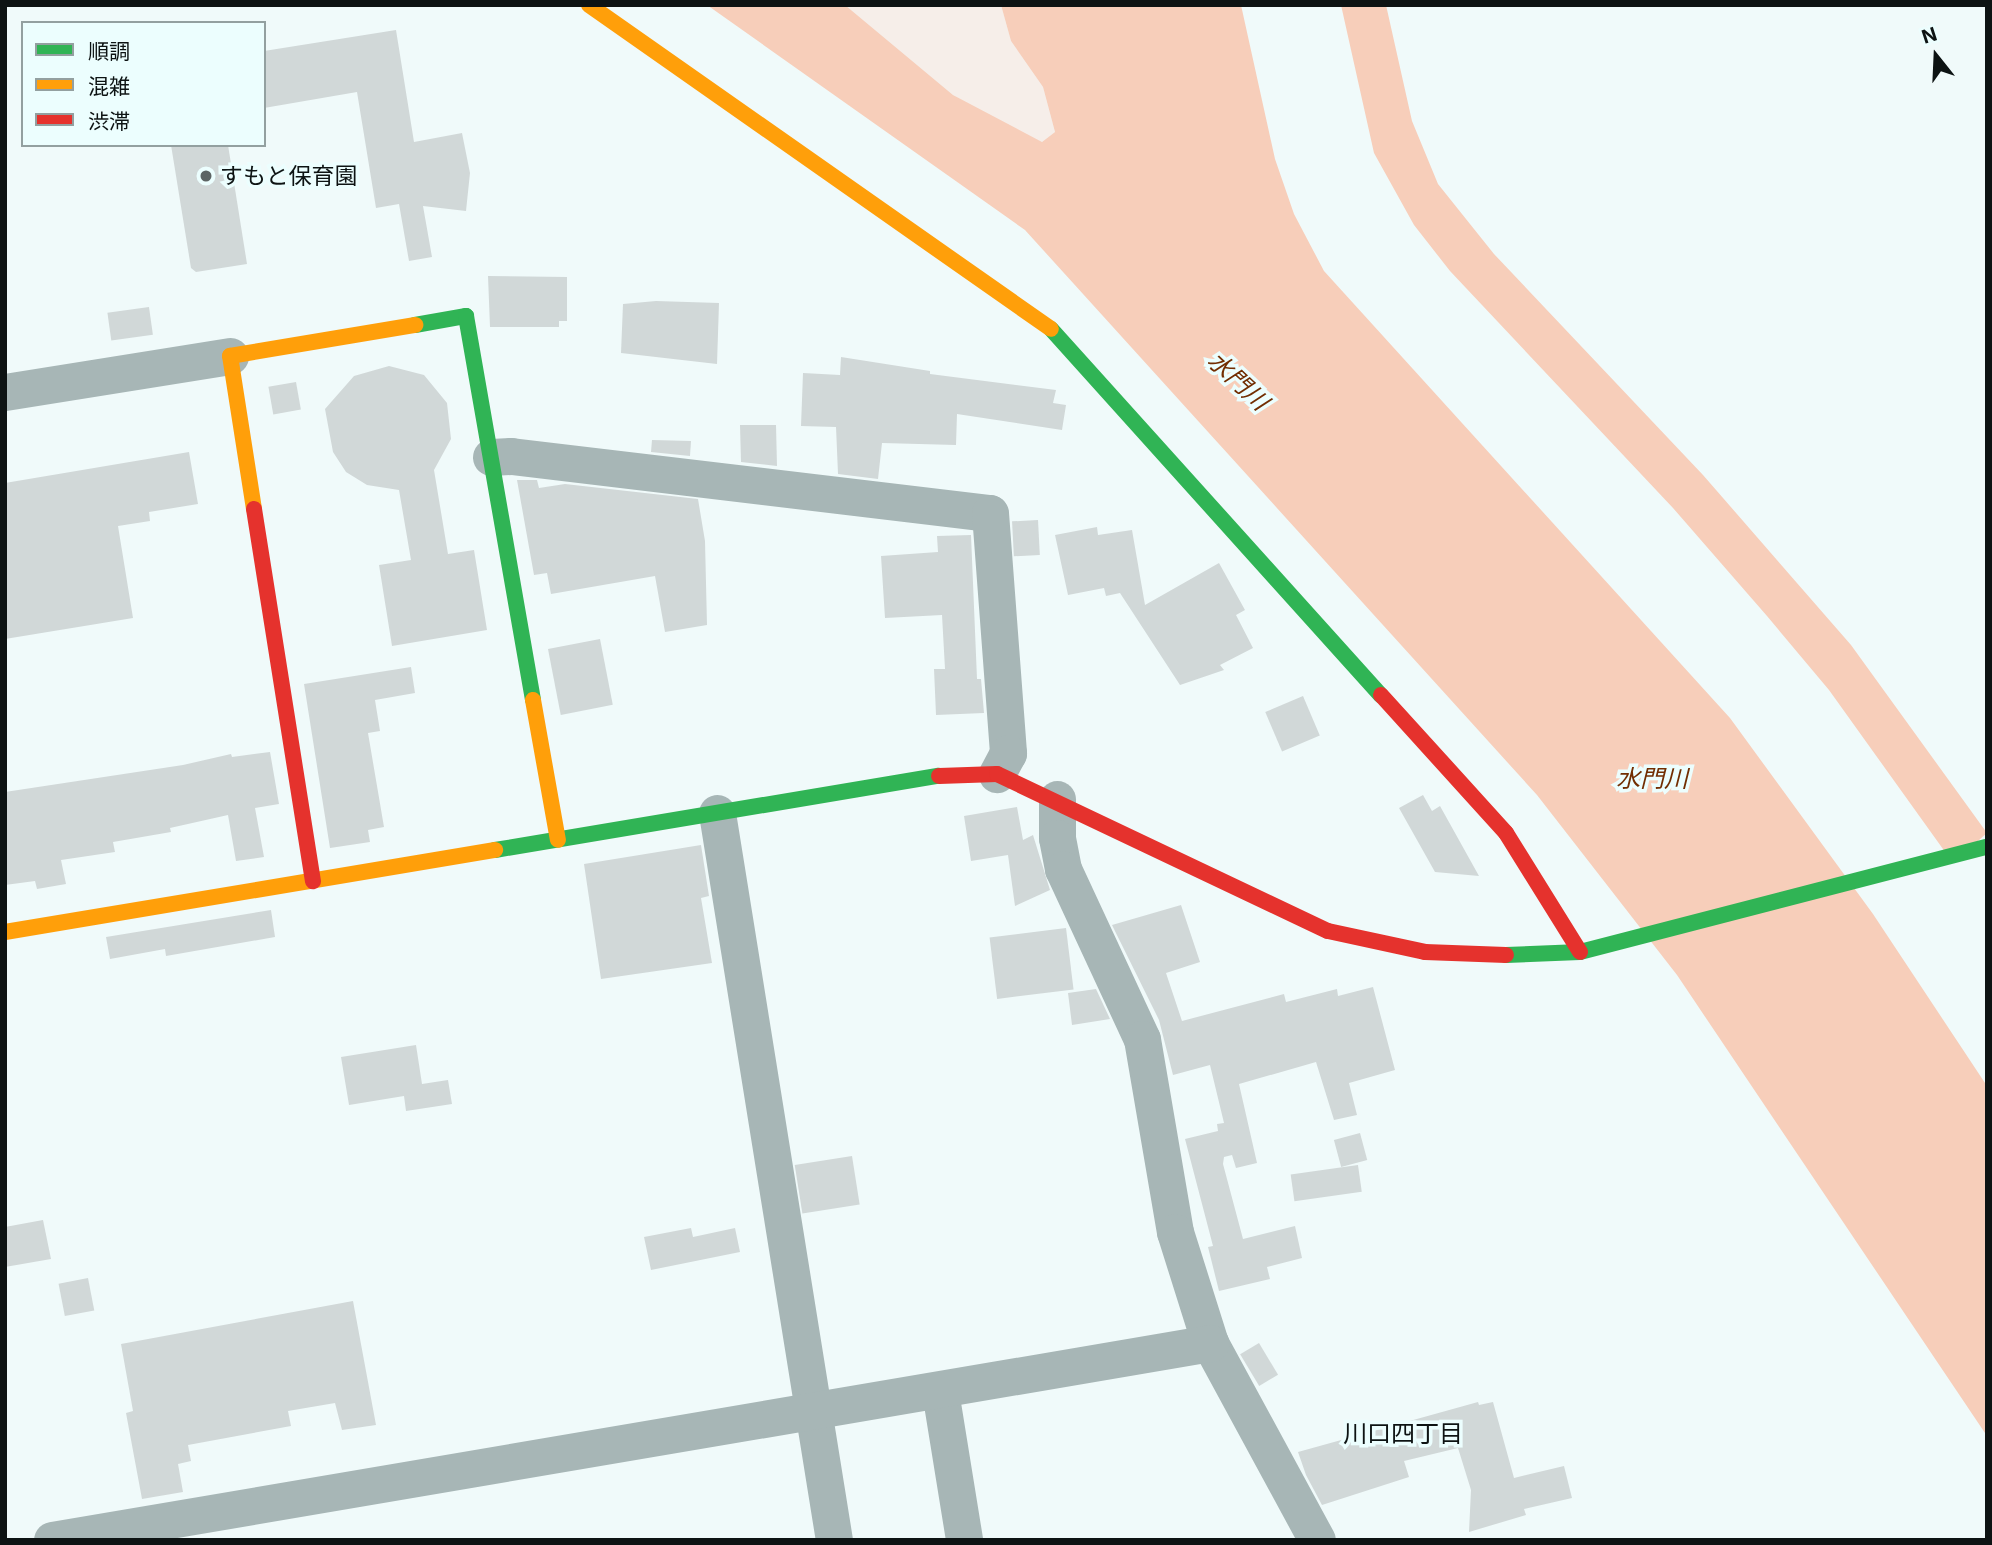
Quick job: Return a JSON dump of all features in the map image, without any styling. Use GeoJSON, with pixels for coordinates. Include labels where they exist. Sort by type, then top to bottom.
{"type":"FeatureCollection","features":[{"type":"Feature","properties":{"kind":"street"},"geometry":{"type":"LineString","coordinates":[[589,5],[1051,329],[1506,833],[1580,952]]}},
{"type":"Feature","properties":{"kind":"street"},"geometry":{"type":"LineString","coordinates":[[5,392],[466,316],[558,840]]}},
{"type":"Feature","properties":{"kind":"street"},"geometry":{"type":"LineString","coordinates":[[230,356],[313,881]]}},
{"type":"Feature","properties":{"kind":"street"},"geometry":{"type":"LineString","coordinates":[[491,457],[990,513],[1008,753],[997,774]]}},
{"type":"Feature","properties":{"kind":"street"},"geometry":{"type":"LineString","coordinates":[[5,932],[944,775],[997,774],[1057,799],[1328,931],[1425,952],[1478,956],[1580,952],[1923,866],[1987,847]]}},
{"type":"Feature","properties":{"kind":"street"},"geometry":{"type":"LineString","coordinates":[[1057,799],[1057,838],[1063,869],[1142,1039],[1175,1232],[1210,1343],[1317,1540]]}},
{"type":"Feature","properties":{"kind":"street"},"geometry":{"type":"LineString","coordinates":[[717,813],[834,1540]]}},
{"type":"Feature","properties":{"kind":"street"},"geometry":{"type":"LineString","coordinates":[[52,1540],[401,1478],[813,1413],[1210,1343]]}},
{"type":"Feature","properties":{"kind":"street"},"geometry":{"type":"LineString","coordinates":[[940,1391],[964,1540]]}},
{"type":"Feature","properties":{"kind":"shaded area"},"geometry":{"type":"Polygon","coordinates":[[[845,5],[1001,5],[1011,41],[1043,87],[1055,132],[1042,142],[1023,136],[953,95],[845,5]]]}},
{"type":"Feature","properties":{"kind":"water","name":"水門川"},"geometry":{"type":"Polygon","coordinates":[[[707,5],[845,5],[953,95],[1042,142],[1055,132],[1043,87],[1011,41],[1001,5],[1241,5],[1275,159],[1294,214],[1324,271],[1730,718],[1873,914],[1987,1086],[1987,1436],[1677,975],[1537,795],[1025,230],[707,5]]]}},
{"type":"Feature","properties":{"kind":"water"},"geometry":{"type":"Polygon","coordinates":[[[1341,5],[1386,5],[1412,121],[1438,184],[1494,254],[1703,475],[1851,645],[1987,833],[1953,863],[1829,690],[1767,616],[1673,508],[1450,271],[1414,225],[1374,153],[1341,5]]]}},
{"type":"Feature","properties":{"kind":"building"},"geometry":{"type":"Polygon","coordinates":[[[396,30],[414,142],[462,133],[470,173],[466,211],[423,206],[432,257],[409,261],[399,204],[376,208],[357,92],[266,108],[266,51],[396,30]]]}},
{"type":"Feature","properties":{"kind":"building"},"geometry":{"type":"Polygon","coordinates":[[[171,147],[228,147],[247,264],[196,272],[191,268],[171,147]]]}},
{"type":"Feature","properties":{"kind":"building"},"geometry":{"type":"Polygon","coordinates":[[[488,276],[567,277],[567,321],[559,321],[559,327],[490,327],[488,276]]]}},
{"type":"Feature","properties":{"kind":"building"},"geometry":{"type":"Polygon","coordinates":[[[656,301],[719,303],[717,364],[621,353],[623,304],[656,301]]]}},
{"type":"Feature","properties":{"kind":"building"},"geometry":{"type":"Polygon","coordinates":[[[149,307],[153,335],[111,341],[107,313],[149,307]]]}},
{"type":"Feature","properties":{"kind":"building"},"geometry":{"type":"Polygon","coordinates":[[[841,357],[930,371],[930,374],[1056,390],[1053,403],[1066,405],[1062,430],[957,414],[956,445],[882,443],[878,479],[838,474],[836,427],[801,426],[803,373],[840,375],[841,357]]]}},
{"type":"Feature","properties":{"kind":"building"},"geometry":{"type":"Polygon","coordinates":[[[389,366],[424,375],[447,403],[451,439],[434,470],[448,554],[474,550],[487,630],[392,646],[379,565],[411,560],[399,490],[367,485],[346,472],[333,452],[325,409],[354,376],[389,366]]]}},
{"type":"Feature","properties":{"kind":"building"},"geometry":{"type":"Polygon","coordinates":[[[296,382],[301,410],[273,414],[268,387],[296,382]]]}},
{"type":"Feature","properties":{"kind":"building"},"geometry":{"type":"Polygon","coordinates":[[[740,425],[776,425],[777,466],[741,462],[740,425]]]}},
{"type":"Feature","properties":{"kind":"building"},"geometry":{"type":"Polygon","coordinates":[[[652,440],[691,441],[690,456],[651,452],[652,440]]]}},
{"type":"Feature","properties":{"kind":"building"},"geometry":{"type":"Polygon","coordinates":[[[189,452],[198,504],[149,512],[150,521],[118,526],[133,618],[5,639],[5,483],[189,452]]]}},
{"type":"Feature","properties":{"kind":"building"},"geometry":{"type":"Polygon","coordinates":[[[517,480],[537,480],[539,488],[565,484],[698,499],[705,541],[707,625],[665,632],[655,576],[551,594],[547,573],[534,575],[517,480]]]}},
{"type":"Feature","properties":{"kind":"building"},"geometry":{"type":"Polygon","coordinates":[[[1038,520],[1040,555],[1014,556],[1012,521],[1038,520]]]}},
{"type":"Feature","properties":{"kind":"building"},"geometry":{"type":"Polygon","coordinates":[[[1097,527],[1098,535],[1132,530],[1145,605],[1219,563],[1245,610],[1236,615],[1253,648],[1220,665],[1224,670],[1180,685],[1120,593],[1106,596],[1104,588],[1068,595],[1055,535],[1097,527]]]}},
{"type":"Feature","properties":{"kind":"building"},"geometry":{"type":"Polygon","coordinates":[[[971,535],[977,679],[981,679],[984,713],[936,715],[934,669],[945,669],[942,615],[885,618],[881,556],[938,552],[937,536],[971,535]]]}},
{"type":"Feature","properties":{"kind":"building"},"geometry":{"type":"Polygon","coordinates":[[[600,639],[613,705],[561,715],[548,649],[600,639]]]}},
{"type":"Feature","properties":{"kind":"building"},"geometry":{"type":"Polygon","coordinates":[[[411,667],[415,693],[375,700],[380,731],[368,733],[384,827],[368,830],[370,842],[330,848],[304,684],[411,667]]]}},
{"type":"Feature","properties":{"kind":"building"},"geometry":{"type":"Polygon","coordinates":[[[1303,696],[1320,736],[1282,752],[1265,712],[1303,696]]]}},
{"type":"Feature","properties":{"kind":"building"},"geometry":{"type":"Polygon","coordinates":[[[270,752],[279,804],[255,808],[264,857],[236,861],[228,815],[170,828],[171,832],[113,842],[115,852],[61,860],[66,884],[37,889],[35,881],[5,885],[5,792],[183,765],[231,754],[232,757],[270,752]]]}},
{"type":"Feature","properties":{"kind":"building"},"geometry":{"type":"Polygon","coordinates":[[[1423,795],[1432,811],[1440,806],[1479,876],[1435,872],[1399,808],[1423,795]]]}},
{"type":"Feature","properties":{"kind":"building"},"geometry":{"type":"Polygon","coordinates":[[[1017,807],[1023,840],[1033,835],[1050,890],[1015,906],[1008,855],[971,861],[964,816],[1017,807]]]}},
{"type":"Feature","properties":{"kind":"building"},"geometry":{"type":"Polygon","coordinates":[[[701,845],[709,896],[701,898],[712,963],[601,979],[584,864],[701,845]]]}},
{"type":"Feature","properties":{"kind":"building"},"geometry":{"type":"Polygon","coordinates":[[[1181,905],[1200,962],[1166,973],[1182,1021],[1284,994],[1286,1002],[1337,989],[1338,996],[1373,987],[1395,1070],[1349,1083],[1357,1115],[1334,1120],[1316,1062],[1239,1084],[1257,1163],[1236,1168],[1232,1155],[1224,1157],[1223,1164],[1243,1239],[1295,1226],[1302,1258],[1267,1267],[1270,1279],[1219,1291],[1208,1247],[1213,1246],[1185,1139],[1218,1131],[1217,1124],[1224,1123],[1210,1065],[1173,1075],[1159,1020],[1112,925],[1181,905]]]}},
{"type":"Feature","properties":{"kind":"building"},"geometry":{"type":"Polygon","coordinates":[[[271,910],[275,937],[166,956],[165,949],[110,959],[106,937],[271,910]]]}},
{"type":"Feature","properties":{"kind":"building"},"geometry":{"type":"Polygon","coordinates":[[[1066,928],[1074,990],[997,999],[990,937],[1066,928]]]}},
{"type":"Feature","properties":{"kind":"building"},"geometry":{"type":"Polygon","coordinates":[[[1096,989],[1110,1019],[1072,1025],[1068,993],[1096,989]]]}},
{"type":"Feature","properties":{"kind":"building"},"geometry":{"type":"Polygon","coordinates":[[[416,1045],[422,1084],[448,1080],[452,1104],[406,1111],[404,1096],[349,1105],[341,1057],[416,1045]]]}},
{"type":"Feature","properties":{"kind":"building"},"geometry":{"type":"Polygon","coordinates":[[[1360,1133],[1367,1160],[1341,1167],[1334,1140],[1360,1133]]]}},
{"type":"Feature","properties":{"kind":"building"},"geometry":{"type":"Polygon","coordinates":[[[852,1156],[860,1204],[802,1213],[795,1165],[852,1156]]]}},
{"type":"Feature","properties":{"kind":"building"},"geometry":{"type":"Polygon","coordinates":[[[1358,1165],[1362,1192],[1294,1201],[1291,1174],[1358,1165]]]}},
{"type":"Feature","properties":{"kind":"building"},"geometry":{"type":"Polygon","coordinates":[[[43,1220],[51,1259],[5,1267],[5,1227],[43,1220]]]}},
{"type":"Feature","properties":{"kind":"building"},"geometry":{"type":"Polygon","coordinates":[[[691,1228],[693,1237],[735,1228],[740,1252],[651,1270],[644,1237],[691,1228]]]}},
{"type":"Feature","properties":{"kind":"building"},"geometry":{"type":"Polygon","coordinates":[[[88,1278],[94,1310],[65,1316],[59,1284],[88,1278]]]}},
{"type":"Feature","properties":{"kind":"building"},"geometry":{"type":"Polygon","coordinates":[[[353,1301],[376,1425],[342,1430],[335,1403],[288,1411],[291,1426],[188,1445],[191,1461],[178,1464],[183,1492],[142,1499],[126,1413],[133,1411],[121,1344],[353,1301]]]}},
{"type":"Feature","properties":{"kind":"building"},"geometry":{"type":"Polygon","coordinates":[[[1259,1343],[1278,1375],[1259,1386],[1240,1354],[1259,1343]]]}},
{"type":"Feature","properties":{"kind":"building"},"geometry":{"type":"Polygon","coordinates":[[[1478,1402],[1479,1405],[1493,1402],[1514,1478],[1564,1466],[1572,1498],[1524,1509],[1526,1515],[1469,1532],[1471,1490],[1458,1448],[1404,1461],[1409,1477],[1322,1505],[1306,1475],[1298,1452],[1478,1402]]]}},
{"type":"Feature","properties":{"kind":"traffic: fast"},"geometry":{"type":"LineString","coordinates":[[415,325],[466,316],[533,700]]}},
{"type":"Feature","properties":{"kind":"traffic: fast"},"geometry":{"type":"LineString","coordinates":[[1051,329],[1381,695]]}},
{"type":"Feature","properties":{"kind":"traffic: fast"},"geometry":{"type":"LineString","coordinates":[[495,850],[939,776]]}},
{"type":"Feature","properties":{"kind":"traffic: fast"},"geometry":{"type":"LineString","coordinates":[[1506,955],[1580,952],[1987,847]]}},
{"type":"Feature","properties":{"kind":"traffic: slow"},"geometry":{"type":"LineString","coordinates":[[589,5],[1051,329]]}},
{"type":"Feature","properties":{"kind":"traffic: slow"},"geometry":{"type":"LineString","coordinates":[[254,509],[230,356],[415,325]]}},
{"type":"Feature","properties":{"kind":"traffic: slow"},"geometry":{"type":"LineString","coordinates":[[533,700],[558,840]]}},
{"type":"Feature","properties":{"kind":"traffic: slow"},"geometry":{"type":"LineString","coordinates":[[5,932],[495,850]]}},
{"type":"Feature","properties":{"kind":"traffic: jam"},"geometry":{"type":"LineString","coordinates":[[254,509],[313,881]]}},
{"type":"Feature","properties":{"kind":"traffic: jam"},"geometry":{"type":"LineString","coordinates":[[1381,695],[1506,833],[1580,952]]}},
{"type":"Feature","properties":{"kind":"traffic: jam"},"geometry":{"type":"LineString","coordinates":[[939,776],[997,774],[1328,931],[1425,952],[1506,955]]}},
{"type":"Feature","properties":{"kind":"place","name":"すもと保育園"},"geometry":{"type":"Point","coordinates":[206,176]}},
{"type":"Feature","properties":{"kind":"district","name":"川口四丁目"},"geometry":{"type":"Point","coordinates":[1403,1434]}}]}
